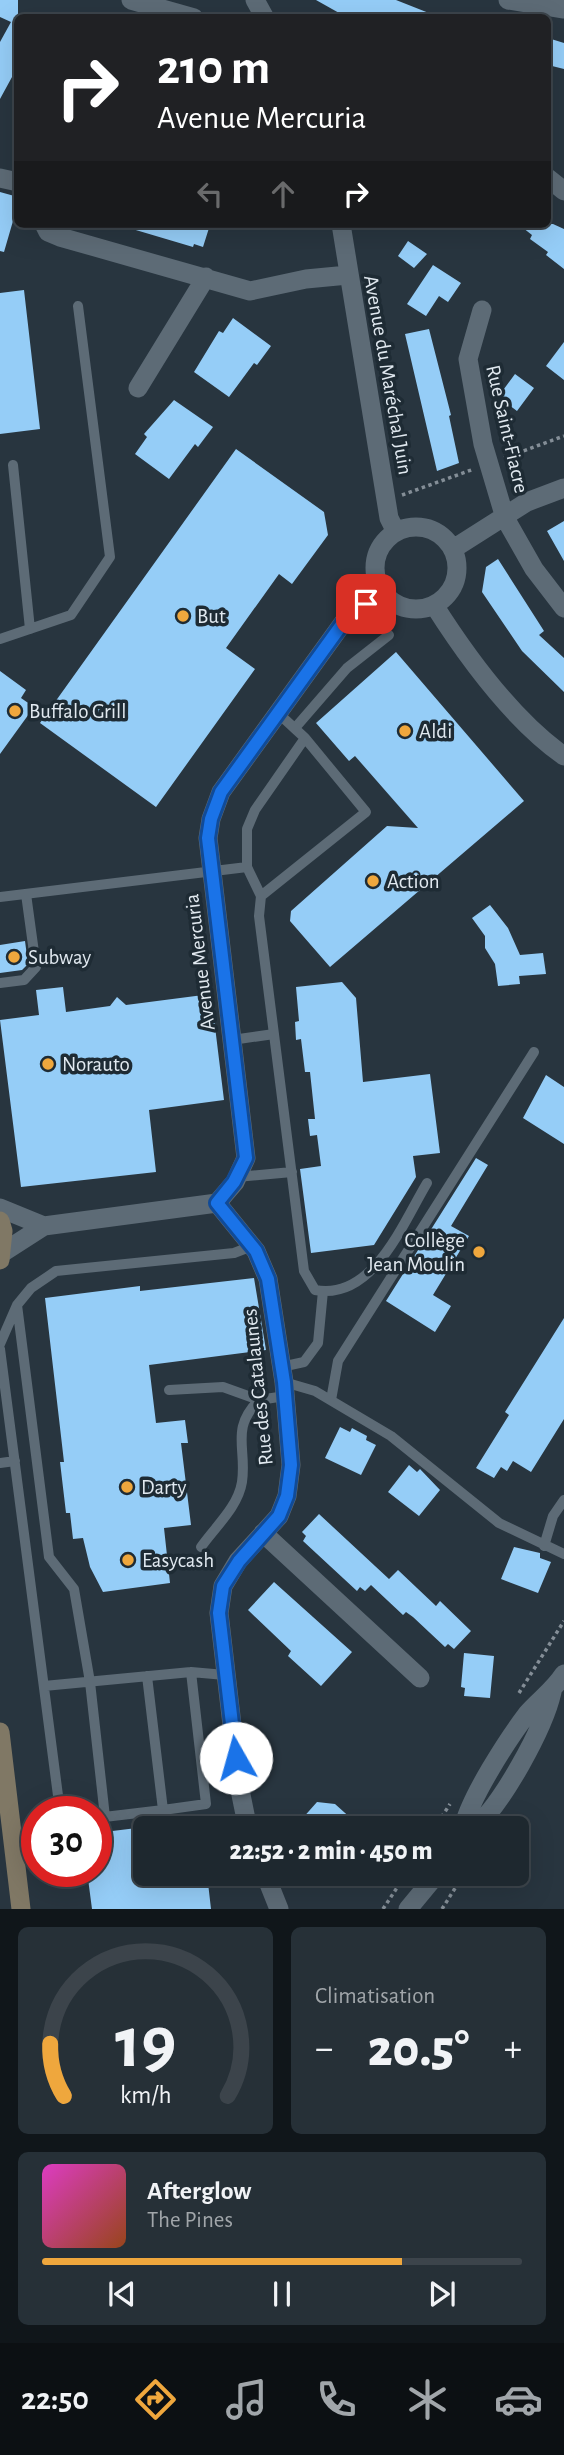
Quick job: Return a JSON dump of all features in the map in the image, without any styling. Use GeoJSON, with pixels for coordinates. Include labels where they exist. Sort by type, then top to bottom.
{"type":"FeatureCollection","features":[{"type":"Feature","properties":{"kind":"main road"},"geometry":{"type":"LineString","coordinates":[[0,1221],[1,1256]]}},
{"type":"Feature","properties":{"kind":"main road"},"geometry":{"type":"LineString","coordinates":[[0,1732],[21,1909]]}},
{"type":"Feature","properties":{"kind":"street"},"geometry":{"type":"LineString","coordinates":[[131,0],[180,14]]}},
{"type":"Feature","properties":{"kind":"street"},"geometry":{"type":"LineString","coordinates":[[508,0],[564,9]]}},
{"type":"Feature","properties":{"kind":"street"},"geometry":{"type":"LineString","coordinates":[[46,228],[48,232],[60,237],[250,291],[306,279],[348,275]]}},
{"type":"Feature","properties":{"kind":"street","name":"Avenue du Maréchal Juin"},"geometry":{"type":"LineString","coordinates":[[342,228],[390,518],[396,532]]}},
{"type":"Feature","properties":{"kind":"street"},"geometry":{"type":"LineString","coordinates":[[138,388],[206,277]]}},
{"type":"Feature","properties":{"kind":"street","name":"Rue Saint-Fiacre"},"geometry":{"type":"LineString","coordinates":[[482,310],[468,359],[483,444],[505,518],[534,569],[564,608]]}},
{"type":"Feature","properties":{"kind":"street","name":"Rue Saint-Fiacre"},"geometry":{"type":"LineString","coordinates":[[453,550],[527,502],[564,488]]}},
{"type":"Feature","properties":{"kind":"street"},"geometry":{"type":"LineString","coordinates":[[408,527],[435,531],[453,550],[457,575],[444,598],[434,605],[406,607],[393,602],[383,592],[375,566],[385,541],[396,532],[408,527]]}},
{"type":"Feature","properties":{"kind":"street","name":"Avenue Mercuria"},"geometry":{"type":"LineString","coordinates":[[217,1203],[237,1177],[246,1158],[209,829],[221,792],[348,616],[383,592]]}},
{"type":"Feature","properties":{"kind":"street"},"geometry":{"type":"LineString","coordinates":[[434,605],[463,651],[545,742],[564,755]]}},
{"type":"Feature","properties":{"kind":"street"},"geometry":{"type":"LineString","coordinates":[[1,1256],[44,1226],[217,1203]]}},
{"type":"Feature","properties":{"kind":"street","name":"Rue des Catalaunes"},"geometry":{"type":"LineString","coordinates":[[217,1203],[252,1246],[268,1279],[283,1382],[291,1465],[287,1496],[279,1516],[239,1561],[223,1586],[219,1613],[225,1675],[246,1816]]}},
{"type":"Feature","properties":{"kind":"street"},"geometry":{"type":"LineString","coordinates":[[0,1208],[44,1226]]}},
{"type":"Feature","properties":{"kind":"street"},"geometry":{"type":"LineString","coordinates":[[263,1533],[420,1678]]}},
{"type":"Feature","properties":{"kind":"street"},"geometry":{"type":"LineString","coordinates":[[468,1816],[472,1803],[525,1717],[552,1692],[564,1674]]}},
{"type":"Feature","properties":{"kind":"street"},"geometry":{"type":"LineString","coordinates":[[486,1816],[541,1728],[552,1692]]}},
{"type":"Feature","properties":{"kind":"street"},"geometry":{"type":"LineString","coordinates":[[271,1886],[281,1907]]}},
{"type":"Feature","properties":{"kind":"street"},"geometry":{"type":"LineString","coordinates":[[408,1909],[427,1886]]}},
{"type":"Feature","properties":{"kind":"lane"},"geometry":{"type":"LineString","coordinates":[[0,639],[71,615],[110,557],[78,306]]}},
{"type":"Feature","properties":{"kind":"lane"},"geometry":{"type":"LineString","coordinates":[[13,465],[30,629]]}},
{"type":"Feature","properties":{"kind":"lane"},"geometry":{"type":"LineString","coordinates":[[295,729],[346,668],[389,635]]}},
{"type":"Feature","properties":{"kind":"lane"},"geometry":{"type":"LineString","coordinates":[[261,896],[366,812],[305,738],[278,713]]}},
{"type":"Feature","properties":{"kind":"lane"},"geometry":{"type":"LineString","coordinates":[[305,738],[255,810],[247,829],[247,867],[261,896],[259,916],[304,1271],[315,1290],[349,1288],[369,1272],[386,1251],[426,1183]]}},
{"type":"Feature","properties":{"kind":"lane"},"geometry":{"type":"LineString","coordinates":[[0,897],[247,867]]}},
{"type":"Feature","properties":{"kind":"lane"},"geometry":{"type":"LineString","coordinates":[[0,983],[24,980],[36,967],[26,894]]}},
{"type":"Feature","properties":{"kind":"lane"},"geometry":{"type":"LineString","coordinates":[[232,1040],[274,1034]]}},
{"type":"Feature","properties":{"kind":"lane"},"geometry":{"type":"LineString","coordinates":[[331,1401],[338,1361],[534,1052]]}},
{"type":"Feature","properties":{"kind":"lane"},"geometry":{"type":"LineString","coordinates":[[237,1177],[292,1172]]}},
{"type":"Feature","properties":{"kind":"lane"},"geometry":{"type":"LineString","coordinates":[[58,1796],[0,1346],[18,1305],[31,1288],[56,1271],[234,1253],[252,1246]]}},
{"type":"Feature","properties":{"kind":"lane"},"geometry":{"type":"LineString","coordinates":[[201,1546],[235,1502],[242,1481],[239,1438],[247,1411],[283,1382],[318,1343],[323,1291]]}},
{"type":"Feature","properties":{"kind":"lane"},"geometry":{"type":"LineString","coordinates":[[18,1305],[49,1557],[75,1589],[90,1682],[99,1796]]}},
{"type":"Feature","properties":{"kind":"lane"},"geometry":{"type":"LineString","coordinates":[[283,1382],[315,1391],[391,1436],[499,1523],[564,1554]]}},
{"type":"Feature","properties":{"kind":"lane"},"geometry":{"type":"LineString","coordinates":[[169,1390],[223,1387],[259,1400]]}},
{"type":"Feature","properties":{"kind":"lane"},"geometry":{"type":"LineString","coordinates":[[0,1464],[15,1461]]}},
{"type":"Feature","properties":{"kind":"lane"},"geometry":{"type":"LineString","coordinates":[[544,1546],[553,1517],[564,1500]]}},
{"type":"Feature","properties":{"kind":"lane"},"geometry":{"type":"LineString","coordinates":[[28,1561],[49,1557]]}},
{"type":"Feature","properties":{"kind":"lane"},"geometry":{"type":"LineString","coordinates":[[44,1686],[191,1672],[225,1675]]}},
{"type":"Feature","properties":{"kind":"lane"},"geometry":{"type":"LineString","coordinates":[[112,1817],[206,1804],[191,1672]]}},
{"type":"Feature","properties":{"kind":"lane"},"geometry":{"type":"LineString","coordinates":[[147,1676],[163,1810]]}},
{"type":"Feature","properties":{"kind":"path"},"geometry":{"type":"LineString","coordinates":[[383,1909],[398,1886]]}},
{"type":"Feature","properties":{"kind":"path"},"geometry":{"type":"LineString","coordinates":[[442,1909],[456,1886]]}},
{"type":"Feature","properties":{"kind":"building"},"geometry":{"type":"Polygon","coordinates":[[[0,0],[18,0],[18,14],[14,14],[14,73],[0,99],[0,42],[11,22],[0,17],[0,0]]]}},
{"type":"Feature","properties":{"kind":"building"},"geometry":{"type":"Polygon","coordinates":[[[316,0],[396,0],[431,14],[341,14],[316,0]]]}},
{"type":"Feature","properties":{"kind":"building"},"geometry":{"type":"Polygon","coordinates":[[[551,39],[564,43],[564,69],[551,66],[551,39]]]}},
{"type":"Feature","properties":{"kind":"building"},"geometry":{"type":"Polygon","coordinates":[[[0,192],[14,196],[14,221],[4,252],[0,251],[0,192]]]}},
{"type":"Feature","properties":{"kind":"building"},"geometry":{"type":"Polygon","coordinates":[[[553,224],[564,229],[564,269],[546,255],[548,252],[530,239],[532,235],[523,228],[551,228],[553,224]]]}},
{"type":"Feature","properties":{"kind":"building"},"geometry":{"type":"Polygon","coordinates":[[[129,228],[209,228],[203,247],[194,244],[193,247],[129,228]]]}},
{"type":"Feature","properties":{"kind":"building"},"geometry":{"type":"Polygon","coordinates":[[[408,241],[427,254],[414,268],[398,256],[408,241]]]}},
{"type":"Feature","properties":{"kind":"building"},"geometry":{"type":"Polygon","coordinates":[[[433,265],[461,283],[448,302],[439,296],[426,316],[407,304],[433,265]]]}},
{"type":"Feature","properties":{"kind":"building"},"geometry":{"type":"Polygon","coordinates":[[[24,290],[40,429],[0,434],[0,293],[24,290]]]}},
{"type":"Feature","properties":{"kind":"building"},"geometry":{"type":"Polygon","coordinates":[[[233,318],[271,346],[257,365],[254,363],[229,397],[194,372],[219,331],[223,333],[233,318]]]}},
{"type":"Feature","properties":{"kind":"building"},"geometry":{"type":"Polygon","coordinates":[[[429,329],[451,415],[449,416],[459,463],[437,471],[405,334],[429,329]]]}},
{"type":"Feature","properties":{"kind":"building"},"geometry":{"type":"Polygon","coordinates":[[[564,342],[564,380],[546,366],[564,342]]]}},
{"type":"Feature","properties":{"kind":"building"},"geometry":{"type":"Polygon","coordinates":[[[515,374],[534,388],[517,411],[498,397],[515,374]]]}},
{"type":"Feature","properties":{"kind":"building"},"geometry":{"type":"Polygon","coordinates":[[[174,400],[213,427],[198,447],[195,444],[169,479],[135,454],[147,437],[144,434],[174,400]]]}},
{"type":"Feature","properties":{"kind":"building","name":"But"},"geometry":{"type":"Polygon","coordinates":[[[236,449],[324,512],[328,535],[292,584],[279,574],[226,648],[255,669],[156,807],[40,723],[236,449]]]}},
{"type":"Feature","properties":{"kind":"building"},"geometry":{"type":"Polygon","coordinates":[[[564,521],[564,561],[547,531],[564,521]]]}},
{"type":"Feature","properties":{"kind":"building"},"geometry":{"type":"Polygon","coordinates":[[[498,559],[544,631],[539,635],[564,658],[564,692],[522,651],[482,592],[486,567],[498,559]]]}},
{"type":"Feature","properties":{"kind":"building"},"geometry":{"type":"Polygon","coordinates":[[[396,652],[524,801],[330,967],[290,921],[291,911],[387,826],[418,828],[355,756],[349,761],[316,723],[396,652]]]}},
{"type":"Feature","properties":{"kind":"building","name":"Buffalo Grill"},"geometry":{"type":"Polygon","coordinates":[[[0,671],[26,690],[21,698],[34,707],[0,754],[0,671]]]}},
{"type":"Feature","properties":{"kind":"building"},"geometry":{"type":"Polygon","coordinates":[[[490,905],[508,928],[520,955],[543,953],[546,974],[519,976],[520,984],[498,986],[495,964],[485,948],[485,936],[472,918],[490,905]]]}},
{"type":"Feature","properties":{"kind":"building","name":"Subway"},"geometry":{"type":"Polygon","coordinates":[[[25,941],[28,964],[22,970],[0,973],[0,945],[25,941]]]}},
{"type":"Feature","properties":{"kind":"building"},"geometry":{"type":"Polygon","coordinates":[[[342,982],[356,998],[363,1082],[430,1074],[440,1153],[413,1156],[416,1177],[374,1245],[311,1253],[300,1169],[321,1166],[317,1135],[310,1136],[308,1119],[315,1119],[310,1072],[305,1072],[301,1039],[296,1040],[295,1022],[299,1021],[296,987],[342,982]]]}},
{"type":"Feature","properties":{"kind":"building"},"geometry":{"type":"Polygon","coordinates":[[[63,987],[66,1012],[110,1006],[117,997],[126,1005],[211,994],[224,1100],[149,1110],[156,1172],[21,1187],[0,1020],[39,1015],[36,990],[63,987]]]}},
{"type":"Feature","properties":{"kind":"building"},"geometry":{"type":"Polygon","coordinates":[[[546,1075],[564,1087],[564,1144],[523,1118],[546,1075]]]}},
{"type":"Feature","properties":{"kind":"building"},"geometry":{"type":"Polygon","coordinates":[[[476,1158],[488,1165],[451,1226],[469,1236],[433,1295],[451,1306],[435,1332],[386,1301],[476,1158]]]}},
{"type":"Feature","properties":{"kind":"building"},"geometry":{"type":"Polygon","coordinates":[[[254,1278],[266,1350],[149,1365],[156,1423],[185,1420],[188,1443],[181,1443],[191,1525],[164,1528],[170,1583],[103,1592],[90,1567],[83,1538],[73,1539],[70,1513],[66,1513],[60,1462],[64,1462],[45,1298],[140,1286],[140,1291],[254,1278]]]}},
{"type":"Feature","properties":{"kind":"building"},"geometry":{"type":"Polygon","coordinates":[[[564,1318],[564,1419],[531,1472],[513,1461],[507,1471],[501,1467],[494,1478],[476,1468],[509,1415],[505,1412],[564,1318]]]}},
{"type":"Feature","properties":{"kind":"building"},"geometry":{"type":"Polygon","coordinates":[[[340,1427],[350,1432],[352,1428],[367,1436],[366,1440],[376,1445],[361,1475],[325,1458],[340,1427]]]}},
{"type":"Feature","properties":{"kind":"building"},"geometry":{"type":"Polygon","coordinates":[[[409,1465],[417,1472],[420,1469],[440,1490],[419,1516],[388,1492],[409,1465]]]}},
{"type":"Feature","properties":{"kind":"building"},"geometry":{"type":"Polygon","coordinates":[[[319,1514],[389,1579],[398,1570],[436,1606],[440,1601],[471,1631],[454,1649],[448,1644],[445,1647],[413,1617],[406,1612],[403,1615],[371,1585],[365,1591],[360,1587],[357,1591],[303,1541],[306,1536],[302,1532],[319,1514]]]}},
{"type":"Feature","properties":{"kind":"building"},"geometry":{"type":"Polygon","coordinates":[[[514,1547],[540,1553],[540,1558],[551,1562],[538,1593],[501,1579],[514,1547]]]}},
{"type":"Feature","properties":{"kind":"building"},"geometry":{"type":"Polygon","coordinates":[[[274,1582],[352,1652],[321,1686],[288,1656],[291,1651],[248,1610],[274,1582]]]}},
{"type":"Feature","properties":{"kind":"building"},"geometry":{"type":"Polygon","coordinates":[[[464,1653],[494,1656],[490,1698],[464,1696],[465,1688],[461,1687],[464,1653]]]}},
{"type":"Feature","properties":{"kind":"building"},"geometry":{"type":"Polygon","coordinates":[[[317,1802],[335,1804],[348,1816],[305,1816],[317,1802]]]}},
{"type":"Feature","properties":{"kind":"building"},"geometry":{"type":"Polygon","coordinates":[[[133,1828],[133,1886],[208,1886],[211,1909],[92,1909],[89,1887],[112,1887],[112,1831],[133,1828]]]}},
{"type":"Feature","properties":{"kind":"place","name":"But"},"geometry":{"type":"Point","coordinates":[183,616]}},
{"type":"Feature","properties":{"kind":"place","name":"Buffalo Grill"},"geometry":{"type":"Point","coordinates":[15,711]}},
{"type":"Feature","properties":{"kind":"place","name":"Aldi"},"geometry":{"type":"Point","coordinates":[405,731]}},
{"type":"Feature","properties":{"kind":"place","name":"Action"},"geometry":{"type":"Point","coordinates":[373,881]}},
{"type":"Feature","properties":{"kind":"place","name":"Subway"},"geometry":{"type":"Point","coordinates":[14,957]}},
{"type":"Feature","properties":{"kind":"place","name":"Norauto"},"geometry":{"type":"Point","coordinates":[48,1064]}},
{"type":"Feature","properties":{"kind":"place","name":"Collège Jean Moulin"},"geometry":{"type":"Point","coordinates":[479,1252]}},
{"type":"Feature","properties":{"kind":"place","name":"Darty"},"geometry":{"type":"Point","coordinates":[127,1487]}},
{"type":"Feature","properties":{"kind":"place","name":"Easycash"},"geometry":{"type":"Point","coordinates":[128,1560]}},
{"type":"Feature","properties":{"kind":"route"},"geometry":{"type":"LineString","coordinates":[[236,1758],[219,1613],[223,1586],[239,1561],[279,1516],[287,1496],[291,1465],[284,1382],[268,1279],[256,1251],[217,1203],[234,1182],[246,1158],[208,838],[211,819],[221,792],[348,616],[366,604]]}}]}
